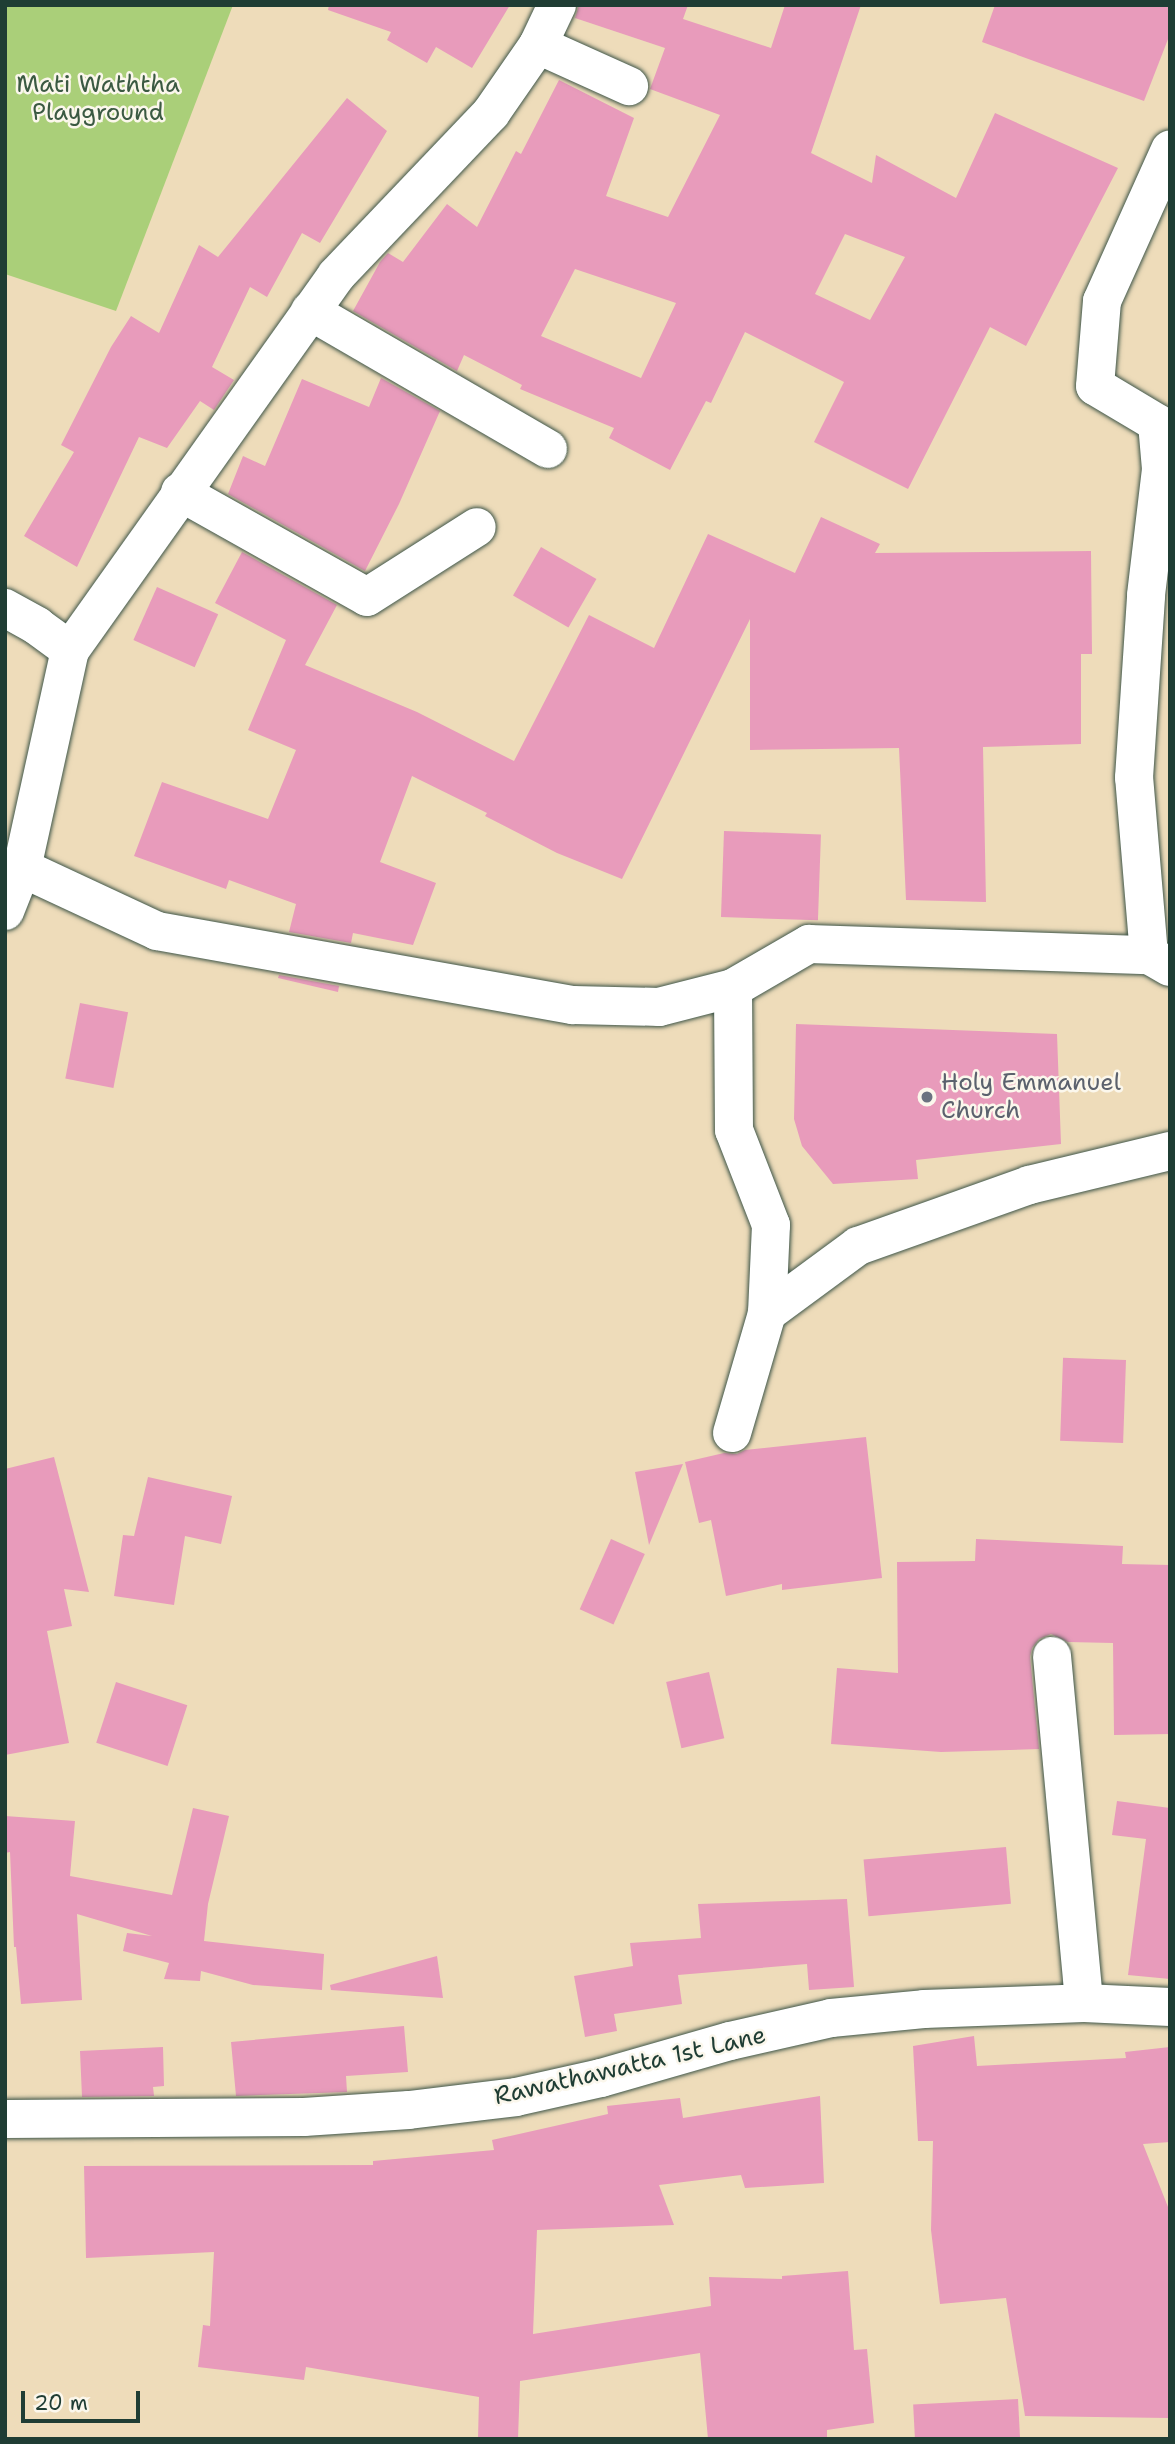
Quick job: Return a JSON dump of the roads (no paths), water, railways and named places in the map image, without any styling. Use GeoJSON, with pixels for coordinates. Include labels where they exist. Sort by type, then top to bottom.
{"type":"FeatureCollection","features":[{"type":"Feature","properties":{"kind":"street"},"geometry":{"type":"LineString","coordinates":[[5,911],[22,869],[70,650],[336,276],[491,113],[538,44],[556,5]]}},
{"type":"Feature","properties":{"kind":"street"},"geometry":{"type":"LineString","coordinates":[[538,44],[629,86]]}},
{"type":"Feature","properties":{"kind":"street"},"geometry":{"type":"LineString","coordinates":[[22,869],[157,931],[573,1005],[659,1007],[733,988],[808,944],[1159,961],[1134,778],[1146,595],[1161,469],[1163,423],[1095,386],[1102,302],[1170,150]]}},
{"type":"Feature","properties":{"kind":"street"},"geometry":{"type":"LineString","coordinates":[[310,311],[548,449]]}},
{"type":"Feature","properties":{"kind":"street"},"geometry":{"type":"LineString","coordinates":[[180,492],[367,597],[477,527]]}},
{"type":"Feature","properties":{"kind":"street"},"geometry":{"type":"LineString","coordinates":[[5,608],[37,626],[70,650]]}},
{"type":"Feature","properties":{"kind":"street"},"geometry":{"type":"LineString","coordinates":[[732,1433],[767,1313],[771,1225],[734,1130],[733,988]]}},
{"type":"Feature","properties":{"kind":"street"},"geometry":{"type":"LineString","coordinates":[[767,1313],[858,1246],[1029,1185],[1170,1152]]}},
{"type":"Feature","properties":{"kind":"street"},"geometry":{"type":"LineString","coordinates":[[1052,1656],[1084,2003]]}},
{"type":"Feature","properties":{"kind":"street","name":"Rawathawatta 1st Lane"},"geometry":{"type":"LineString","coordinates":[[5,2119],[304,2117],[409,2110],[528,2094],[601,2078],[730,2041],[831,2018],[924,2009],[1084,2003],[1170,2007]]}},
{"type":"Feature","properties":{"kind":"place","name":"Holy Emmanuel Church"},"geometry":{"type":"Point","coordinates":[927,1097]}},
{"type":"Feature","properties":{"kind":"park label","name":"Mati Waththa Playground"},"geometry":{"type":"Point","coordinates":[98,99]}}]}
